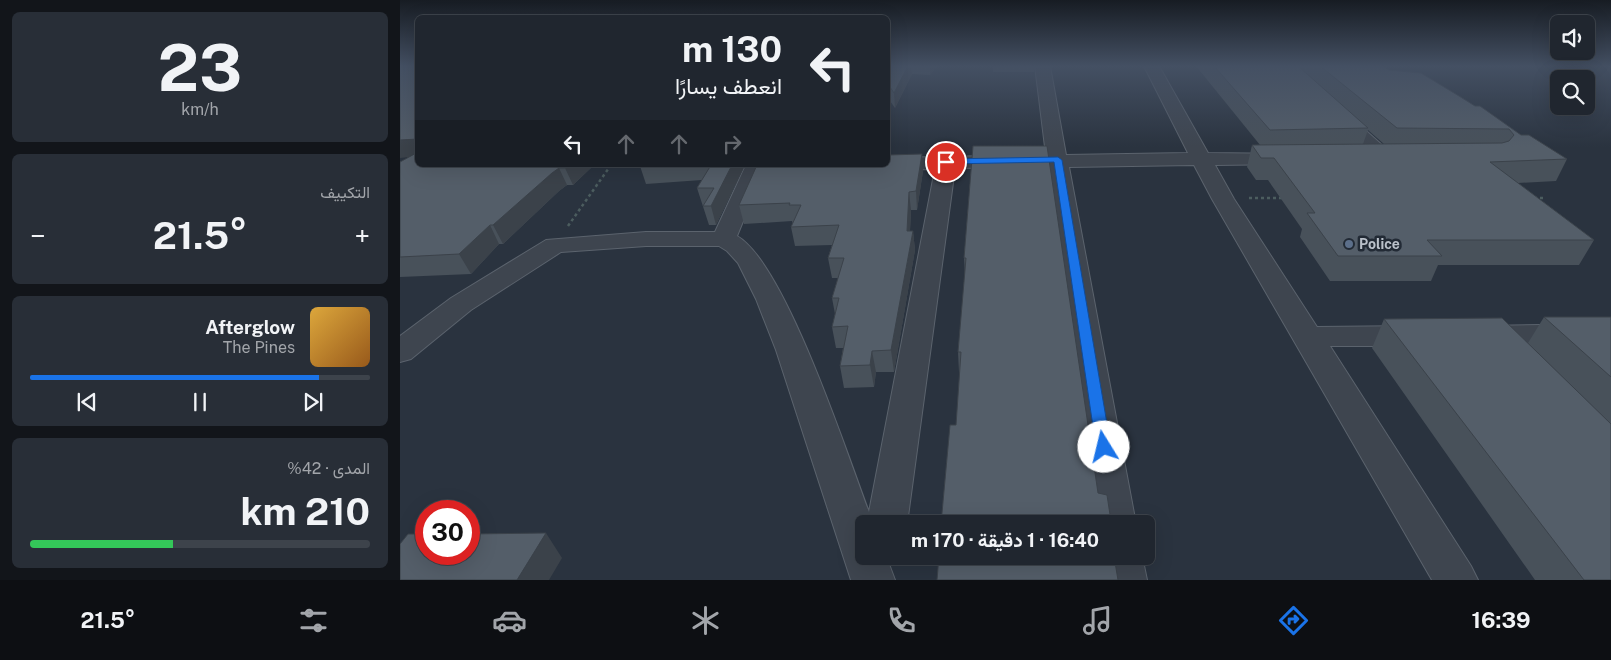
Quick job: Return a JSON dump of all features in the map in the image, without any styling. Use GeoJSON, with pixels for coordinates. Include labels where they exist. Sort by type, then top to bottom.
{"type":"FeatureCollection","features":[{"type":"Feature","properties":{"kind":"street"},"geometry":{"type":"LineString","coordinates":[[1047,93],[1115,515]]}},
{"type":"Feature","properties":{"kind":"street"},"geometry":{"type":"LineString","coordinates":[[1165,93],[1223,198],[1456,580]]}},
{"type":"Feature","properties":{"kind":"street"},"geometry":{"type":"LineString","coordinates":[[1317,93],[1394,157],[1355,158]]}},
{"type":"Feature","properties":{"kind":"street"},"geometry":{"type":"LineString","coordinates":[[890,164],[1058,160],[1307,158]]}},
{"type":"Feature","properties":{"kind":"street"},"geometry":{"type":"LineString","coordinates":[[887,515],[946,162]]}},
{"type":"Feature","properties":{"kind":"street"},"geometry":{"type":"LineString","coordinates":[[724,239],[760,167]]}},
{"type":"Feature","properties":{"kind":"street"},"geometry":{"type":"LineString","coordinates":[[400,352],[461,304],[555,245],[646,239],[724,239],[736,246],[749,260],[770,299],[791,350],[855,530]]}},
{"type":"Feature","properties":{"kind":"street"},"geometry":{"type":"LineString","coordinates":[[1307,337],[1611,334]]}},
{"type":"Feature","properties":{"kind":"street"},"geometry":{"type":"LineString","coordinates":[[1495,335],[1522,363]]}},
{"type":"Feature","properties":{"kind":"street"},"geometry":{"type":"LineString","coordinates":[[868,565],[873,580]]}},
{"type":"Feature","properties":{"kind":"street"},"geometry":{"type":"LineString","coordinates":[[877,580],[880,565]]}},
{"type":"Feature","properties":{"kind":"street"},"geometry":{"type":"LineString","coordinates":[[1122,565],[1125,580]]}},
{"type":"Feature","properties":{"kind":"path"},"geometry":{"type":"LineString","coordinates":[[555,245],[610,167]]}},
{"type":"Feature","properties":{"kind":"path"},"geometry":{"type":"LineString","coordinates":[[1223,198],[1291,198]]}},
{"type":"Feature","properties":{"kind":"path"},"geometry":{"type":"LineString","coordinates":[[1524,198],[1544,198]]}},
{"type":"Feature","properties":{"kind":"building"},"geometry":{"type":"Polygon","coordinates":[[[400,93],[415,93],[415,139],[400,140],[400,93]]]}},
{"type":"Feature","properties":{"kind":"building"},"geometry":{"type":"Polygon","coordinates":[[[1238,93],[1329,93],[1368,128],[1270,130],[1238,93]]]}},
{"type":"Feature","properties":{"kind":"building"},"geometry":{"type":"Polygon","coordinates":[[[1354,93],[1454,93],[1475,106],[1480,106],[1521,135],[1529,135],[1567,159],[1490,162],[1594,240],[1427,240],[1442,256],[1338,256],[1307,213],[1315,213],[1274,158],[1261,158],[1252,145],[1502,143],[1509,141],[1514,135],[1509,129],[1397,128],[1354,93]]]}},
{"type":"Feature","properties":{"kind":"building"},"geometry":{"type":"Polygon","coordinates":[[[973,146],[1047,146],[1098,493],[1107,495],[1110,515],[942,515],[950,425],[956,425],[961,352],[958,352],[966,258],[964,258],[973,146]]]}},
{"type":"Feature","properties":{"kind":"building"},"geometry":{"type":"Polygon","coordinates":[[[415,154],[415,167],[566,167],[559,168],[552,173],[493,225],[490,225],[459,254],[400,257],[400,162],[415,154]]]}},
{"type":"Feature","properties":{"kind":"building"},"geometry":{"type":"Polygon","coordinates":[[[922,154],[916,191],[909,192],[907,231],[913,231],[891,350],[872,351],[870,365],[840,366],[848,326],[832,327],[839,298],[832,298],[844,258],[828,258],[839,225],[791,227],[801,205],[789,205],[790,203],[739,205],[756,167],[890,167],[890,155],[922,154]]]}},
{"type":"Feature","properties":{"kind":"building"},"geometry":{"type":"Polygon","coordinates":[[[710,167],[731,167],[711,206],[703,206],[714,188],[697,188],[710,167]]]}},
{"type":"Feature","properties":{"kind":"building"},"geometry":{"type":"Polygon","coordinates":[[[1544,317],[1611,317],[1611,377],[1544,317]]]}},
{"type":"Feature","properties":{"kind":"building"},"geometry":{"type":"Polygon","coordinates":[[[1502,318],[1611,424],[1611,580],[1584,580],[1384,319],[1502,318]]]}},
{"type":"Feature","properties":{"kind":"building"},"geometry":{"type":"Polygon","coordinates":[[[546,533],[517,580],[400,580],[400,544],[408,534],[415,534],[415,565],[480,565],[480,534],[546,533]]]}},
{"type":"Feature","properties":{"kind":"building"},"geometry":{"type":"Polygon","coordinates":[[[938,565],[1116,565],[1118,580],[937,580],[938,565]]]}},
{"type":"Feature","properties":{"kind":"place","name":"Police"},"geometry":{"type":"Point","coordinates":[1349,244]}},
{"type":"Feature","properties":{"kind":"route"},"geometry":{"type":"LineString","coordinates":[[946,162],[1058,160],[1104,447]]}}]}
